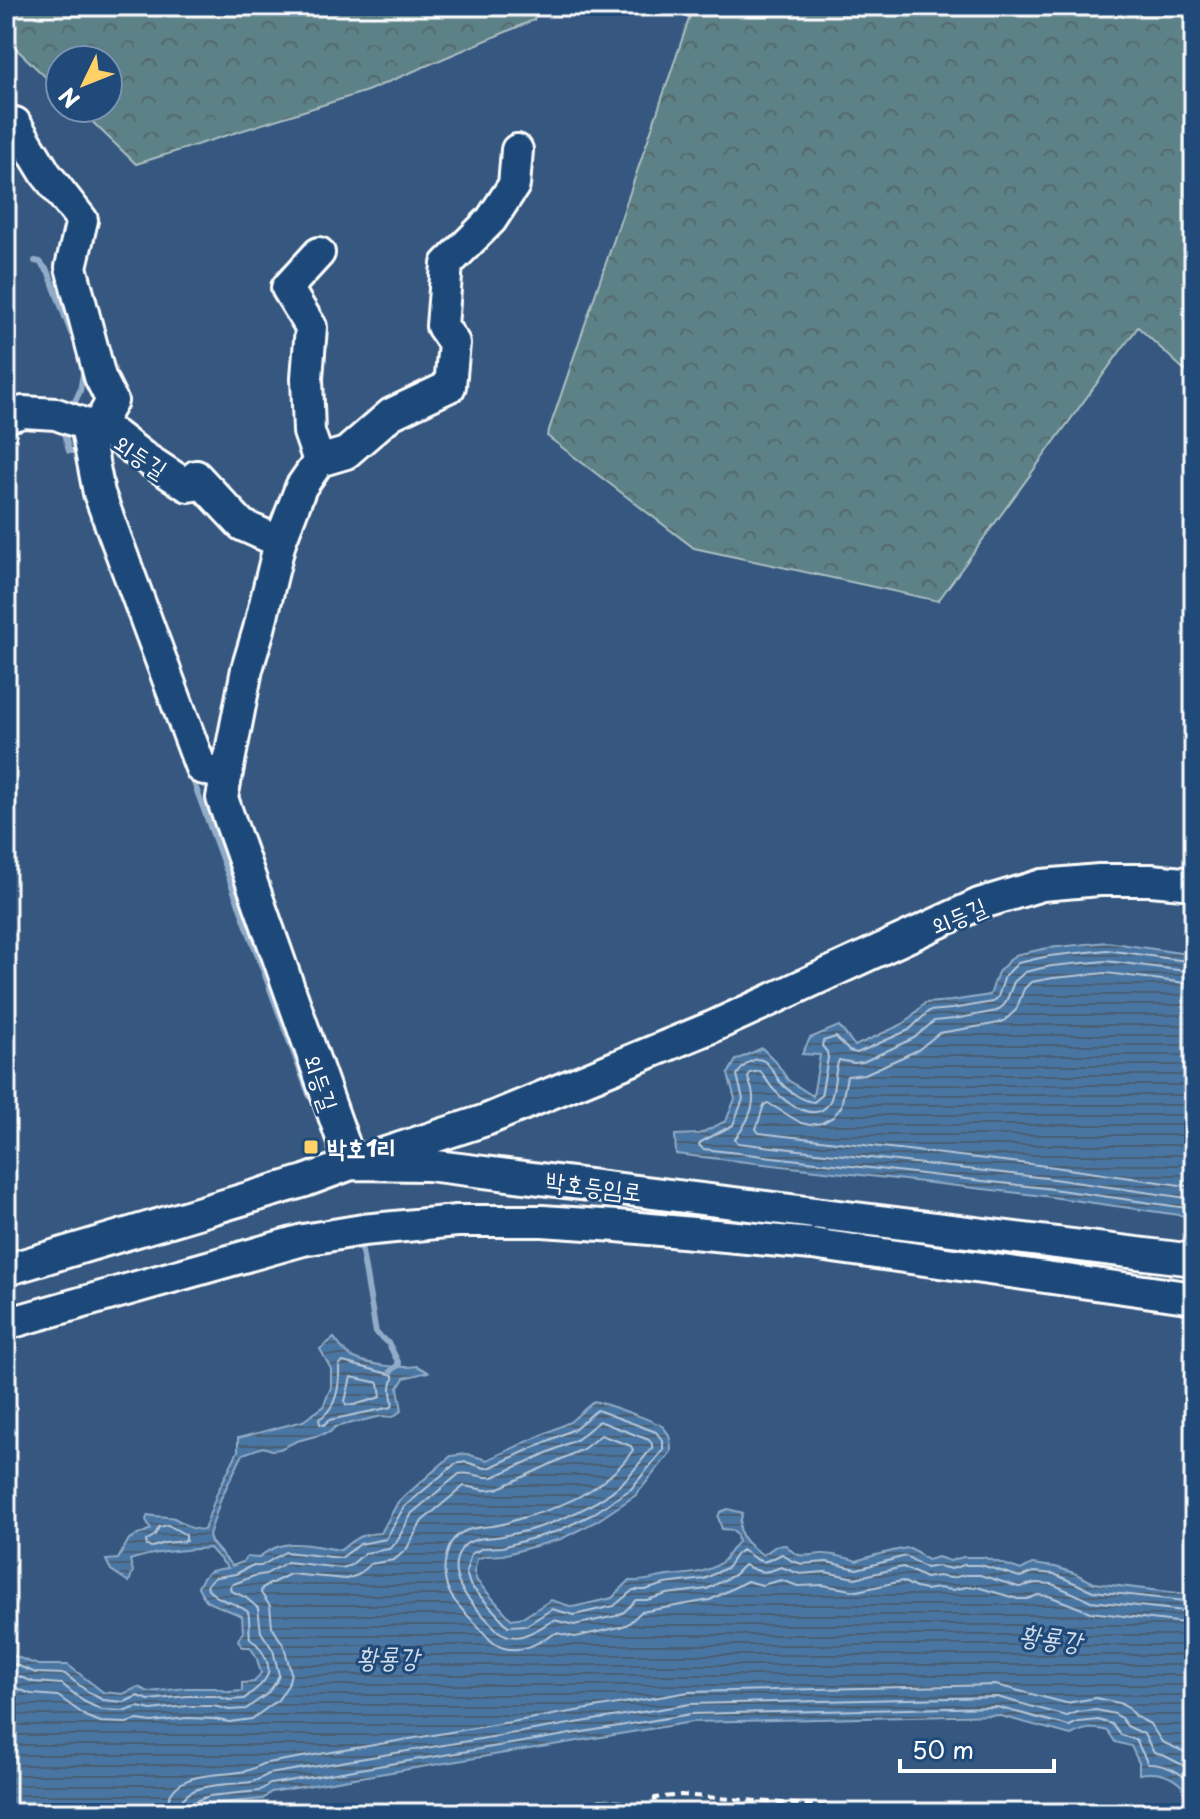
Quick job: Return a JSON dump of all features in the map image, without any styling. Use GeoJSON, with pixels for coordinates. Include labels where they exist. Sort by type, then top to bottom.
{"type":"FeatureCollection","features":[{"type":"Feature","properties":{"kind":"street"},"geometry":{"type":"LineString","coordinates":[[15,123],[46,174],[82,220],[71,267],[100,377],[112,401],[91,427],[99,493],[201,768],[226,775]]}},
{"type":"Feature","properties":{"kind":"street"},"geometry":{"type":"LineString","coordinates":[[280,542],[301,487],[319,461],[346,453],[391,414],[450,386],[454,343],[442,326],[447,264],[491,220],[514,185],[517,150]]}},
{"type":"Feature","properties":{"kind":"street"},"geometry":{"type":"LineString","coordinates":[[319,253],[287,288],[311,327],[307,378],[309,432],[319,461]]}},
{"type":"Feature","properties":{"kind":"street","name":"외등길"},"geometry":{"type":"LineString","coordinates":[[6,417],[35,411],[56,414],[115,435],[188,486],[195,485],[196,476],[242,525],[280,542],[247,669],[222,798],[351,1164],[486,1120],[712,1027],[979,904],[1042,885],[1099,880],[1194,884]]}},
{"type":"Feature","properties":{"kind":"street","name":"박호등임로"},"geometry":{"type":"LineString","coordinates":[[6,1270],[305,1181],[351,1164],[428,1165],[1194,1260]]}},
{"type":"Feature","properties":{"kind":"street"},"geometry":{"type":"LineString","coordinates":[[6,1324],[303,1240],[363,1230],[457,1221],[542,1221],[812,1244],[1194,1298]]}},
{"type":"Feature","properties":{"kind":"path"},"geometry":{"type":"LineString","coordinates":[[660,1813],[654,1808],[655,1798],[681,1795],[833,1807],[855,1812]]}},
{"type":"Feature","properties":{"kind":"green space"},"geometry":{"type":"Polygon","coordinates":[[[6,6],[537,6],[534,20],[367,91],[136,164],[95,124],[124,124],[124,44],[44,44],[44,76],[6,39],[6,6]]]}},
{"type":"Feature","properties":{"kind":"green space"},"geometry":{"type":"Polygon","coordinates":[[[691,6],[1194,6],[1194,379],[1138,327],[938,601],[694,548],[547,436],[691,6]]]}},
{"type":"Feature","properties":{"kind":"green space"},"geometry":{"type":"Polygon","coordinates":[[[600,1799],[622,1801],[631,1807],[645,1806],[652,1813],[575,1813],[600,1799]]]}},
{"type":"Feature","properties":{"kind":"water"},"geometry":{"type":"Polygon","coordinates":[[[1107,942],[1194,955],[1194,1217],[1044,1196],[676,1154],[675,1135],[699,1134],[726,1121],[735,1099],[728,1074],[736,1060],[762,1048],[788,1080],[813,1096],[820,1055],[802,1054],[810,1038],[839,1026],[855,1046],[905,1023],[925,1003],[990,995],[998,972],[1015,955],[1107,942]]]}},
{"type":"Feature","properties":{"kind":"water","name":"황룡강"},"geometry":{"type":"Polygon","coordinates":[[[334,1338],[347,1354],[359,1360],[384,1366],[417,1366],[428,1372],[404,1378],[398,1388],[402,1410],[393,1417],[382,1416],[335,1427],[330,1432],[280,1449],[263,1447],[243,1454],[221,1498],[209,1535],[211,1542],[232,1566],[247,1557],[258,1558],[278,1546],[298,1544],[341,1550],[359,1537],[381,1533],[398,1502],[451,1456],[467,1454],[487,1460],[570,1422],[594,1401],[659,1424],[669,1436],[671,1452],[636,1495],[597,1521],[561,1539],[477,1559],[474,1572],[477,1581],[511,1619],[524,1617],[551,1600],[573,1607],[612,1598],[629,1581],[696,1573],[716,1566],[738,1542],[732,1530],[722,1529],[718,1517],[720,1512],[728,1509],[743,1513],[740,1527],[743,1538],[763,1555],[776,1546],[786,1545],[799,1555],[826,1554],[857,1561],[910,1548],[927,1560],[938,1557],[950,1561],[963,1557],[983,1557],[1021,1570],[1032,1564],[1055,1567],[1094,1583],[1194,1595],[1194,1798],[1170,1777],[1156,1773],[1139,1774],[1139,1763],[1131,1746],[1115,1742],[1108,1731],[1089,1729],[1071,1735],[997,1715],[692,1722],[271,1792],[263,1799],[210,1804],[175,1813],[6,1813],[6,1653],[38,1665],[68,1665],[103,1692],[123,1694],[138,1687],[149,1692],[187,1688],[242,1691],[242,1683],[254,1682],[261,1673],[250,1647],[242,1647],[238,1640],[243,1632],[242,1616],[206,1601],[198,1587],[209,1572],[228,1568],[210,1548],[160,1553],[130,1560],[133,1571],[129,1582],[111,1570],[106,1560],[118,1559],[129,1539],[151,1529],[146,1520],[148,1515],[174,1518],[191,1528],[204,1530],[217,1493],[238,1451],[238,1438],[303,1421],[323,1407],[331,1387],[331,1369],[320,1349],[334,1338]]]}},
{"type":"Feature","properties":{"kind":"waterway"},"geometry":{"type":"LineString","coordinates":[[35,261],[40,262],[49,273],[71,333],[78,339]]}},
{"type":"Feature","properties":{"kind":"waterway"},"geometry":{"type":"LineString","coordinates":[[71,410],[80,391],[84,368]]}},
{"type":"Feature","properties":{"kind":"waterway"},"geometry":{"type":"LineString","coordinates":[[62,426],[69,451],[79,451],[80,456]]}},
{"type":"Feature","properties":{"kind":"waterway"},"geometry":{"type":"LineString","coordinates":[[190,772],[310,1097]]}},
{"type":"Feature","properties":{"kind":"waterway"},"geometry":{"type":"LineString","coordinates":[[360,1240],[376,1333],[389,1344],[399,1364],[391,1371]]}},
{"type":"Feature","properties":{"kind":"place","name":"박호1리"},"geometry":{"type":"Point","coordinates":[311,1147]}}]}
